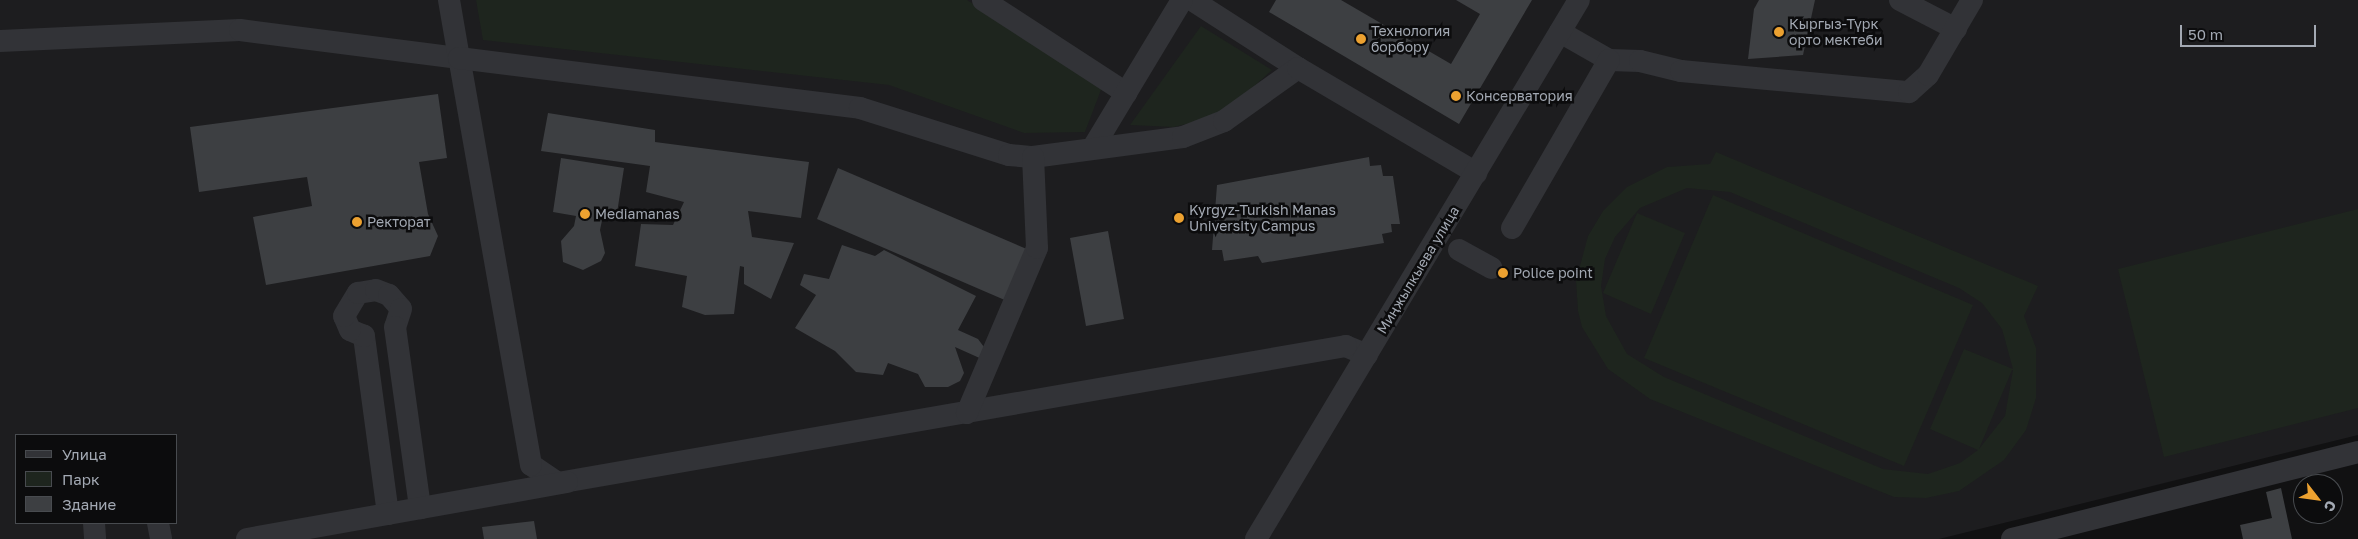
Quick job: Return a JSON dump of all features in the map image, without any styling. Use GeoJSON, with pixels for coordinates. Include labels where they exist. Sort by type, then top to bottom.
{"type":"FeatureCollection","features":[{"type":"Feature","properties":{"kind":"street"},"geometry":{"type":"LineString","coordinates":[[448,0],[531,464],[558,483],[580,479]]}},
{"type":"Feature","properties":{"kind":"street"},"geometry":{"type":"LineString","coordinates":[[983,0],[1126,93]]}},
{"type":"Feature","properties":{"kind":"street"},"geometry":{"type":"LineString","coordinates":[[1094,146],[1182,0]]}},
{"type":"Feature","properties":{"kind":"street"},"geometry":{"type":"LineString","coordinates":[[1192,0],[1298,68],[1476,173]]}},
{"type":"Feature","properties":{"kind":"street","name":"Миңжылкыева улица"},"geometry":{"type":"LineString","coordinates":[[1256,539],[1579,0]]}},
{"type":"Feature","properties":{"kind":"street"},"geometry":{"type":"LineString","coordinates":[[1900,0],[1956,29]]}},
{"type":"Feature","properties":{"kind":"street"},"geometry":{"type":"LineString","coordinates":[[1560,32],[1609,60],[1640,61],[1681,71],[1909,92],[1924,80],[1972,0]]}},
{"type":"Feature","properties":{"kind":"street"},"geometry":{"type":"LineString","coordinates":[[0,41],[240,30],[860,108],[1009,155],[1033,157],[1094,146],[1183,137],[1224,122],[1298,68]]}},
{"type":"Feature","properties":{"kind":"street"},"geometry":{"type":"LineString","coordinates":[[1512,228],[1609,60]]}},
{"type":"Feature","properties":{"kind":"street"},"geometry":{"type":"LineString","coordinates":[[966,413],[1037,248],[1033,157]]}},
{"type":"Feature","properties":{"kind":"street"},"geometry":{"type":"LineString","coordinates":[[1459,250],[1491,268]]}},
{"type":"Feature","properties":{"kind":"street"},"geometry":{"type":"LineString","coordinates":[[388,514],[364,336],[350,330],[344,316],[358,293],[376,290],[389,295],[401,309],[396,327],[420,508]]}},
{"type":"Feature","properties":{"kind":"street"},"geometry":{"type":"LineString","coordinates":[[247,539],[304,534],[388,514],[580,479],[1346,346],[1367,355]]}},
{"type":"Feature","properties":{"kind":"street"},"geometry":{"type":"LineString","coordinates":[[2012,539],[2358,452]]}},
{"type":"Feature","properties":{"kind":"street"},"geometry":{"type":"LineString","coordinates":[[94,524],[95,539]]}},
{"type":"Feature","properties":{"kind":"street"},"geometry":{"type":"LineString","coordinates":[[158,524],[161,539]]}},
{"type":"Feature","properties":{"kind":"shaded area","name":"Kyrgyz-Turkish Manas University Campus"},"geometry":{"type":"Polygon","coordinates":[[[0,0],[2358,0],[2358,435],[1939,539],[0,539],[0,0]]]}},
{"type":"Feature","properties":{"kind":"green space"},"geometry":{"type":"Polygon","coordinates":[[[476,0],[967,0],[1102,87],[1085,132],[1024,133],[889,85],[483,40],[476,0]]]}},
{"type":"Feature","properties":{"kind":"green space"},"geometry":{"type":"Polygon","coordinates":[[[1201,26],[1272,70],[1239,100],[1206,119],[1174,127],[1130,125],[1201,26]]]}},
{"type":"Feature","properties":{"kind":"green space"},"geometry":{"type":"Polygon","coordinates":[[[1716,152],[2038,286],[2024,316],[2036,348],[2036,398],[2026,430],[2004,460],[1959,491],[1926,498],[1894,497],[1650,399],[1608,369],[1582,327],[1578,311],[1576,281],[1588,236],[1603,211],[1627,187],[1667,167],[1710,164],[1716,152]],[[1687,188],[1640,208],[1615,237],[1605,259],[1601,286],[1606,316],[1627,354],[1664,377],[1883,469],[1928,474],[1960,463],[1978,450],[1930,429],[1964,349],[2013,369],[2002,329],[1982,303],[1959,288],[1730,192],[1687,188]],[[2012,370],[1979,449],[2005,416],[2012,370]]]}},
{"type":"Feature","properties":{"kind":"green space"},"geometry":{"type":"Polygon","coordinates":[[[1713,195],[1973,305],[1904,466],[1644,358],[1713,195]]]}},
{"type":"Feature","properties":{"kind":"green space"},"geometry":{"type":"Polygon","coordinates":[[[2358,209],[2358,408],[2164,457],[2118,269],[2358,209]]]}},
{"type":"Feature","properties":{"kind":"green space"},"geometry":{"type":"Polygon","coordinates":[[[1637,213],[1685,233],[1651,314],[1603,293],[1637,213]]]}},
{"type":"Feature","properties":{"kind":"building","name":"Технология борбору"},"geometry":{"type":"Polygon","coordinates":[[[1276,0],[1341,0],[1451,64],[1480,14],[1456,0],[1532,0],[1459,124],[1269,12],[1276,0]]]}},
{"type":"Feature","properties":{"kind":"building","name":"Кыргыз-Түрк орто мектеби"},"geometry":{"type":"Polygon","coordinates":[[[1759,0],[1815,0],[1803,55],[1748,59],[1754,9],[1759,0]]]}},
{"type":"Feature","properties":{"kind":"building"},"geometry":{"type":"Polygon","coordinates":[[[438,94],[447,158],[419,162],[428,214],[438,236],[430,256],[266,285],[253,217],[312,206],[307,177],[199,192],[190,127],[438,94]]]}},
{"type":"Feature","properties":{"kind":"building"},"geometry":{"type":"Polygon","coordinates":[[[548,113],[655,130],[655,142],[809,162],[801,218],[748,211],[752,237],[794,243],[771,299],[744,284],[744,267],[740,266],[734,314],[705,315],[682,307],[687,276],[635,266],[641,224],[673,225],[684,202],[646,192],[650,166],[541,151],[548,113]]]}},
{"type":"Feature","properties":{"kind":"building"},"geometry":{"type":"Polygon","coordinates":[[[1369,157],[1370,166],[1381,165],[1383,176],[1393,176],[1400,224],[1391,224],[1392,232],[1382,234],[1384,243],[1262,263],[1258,256],[1224,261],[1222,250],[1212,250],[1217,185],[1369,157]]]}},
{"type":"Feature","properties":{"kind":"building","name":"Mediamanas"},"geometry":{"type":"Polygon","coordinates":[[[561,158],[624,168],[617,213],[604,211],[600,230],[605,253],[601,261],[583,270],[563,262],[561,241],[574,226],[576,216],[553,212],[561,158]]]}},
{"type":"Feature","properties":{"kind":"building"},"geometry":{"type":"Polygon","coordinates":[[[838,168],[1029,250],[1007,301],[817,219],[838,168]]]}},
{"type":"Feature","properties":{"kind":"building"},"geometry":{"type":"Polygon","coordinates":[[[1108,231],[1124,319],[1086,326],[1070,238],[1108,231]]]}},
{"type":"Feature","properties":{"kind":"building"},"geometry":{"type":"Polygon","coordinates":[[[842,245],[875,256],[884,250],[976,296],[958,330],[978,339],[987,351],[984,360],[955,347],[964,373],[960,381],[948,387],[925,387],[918,374],[888,363],[883,375],[856,372],[835,351],[795,328],[816,295],[800,285],[804,274],[829,279],[842,245]]]}},
{"type":"Feature","properties":{"kind":"building"},"geometry":{"type":"Polygon","coordinates":[[[2281,488],[2292,539],[2243,539],[2240,525],[2272,518],[2266,492],[2281,488]]]}},
{"type":"Feature","properties":{"kind":"building"},"geometry":{"type":"Polygon","coordinates":[[[534,521],[537,539],[484,539],[482,527],[534,521]]]}},
{"type":"Feature","properties":{"kind":"place","name":"Кыргыз-Түрк орто мектеби"},"geometry":{"type":"Point","coordinates":[1779,32]}},
{"type":"Feature","properties":{"kind":"place","name":"Технология борбору"},"geometry":{"type":"Point","coordinates":[1361,39]}},
{"type":"Feature","properties":{"kind":"place","name":"Консерватория"},"geometry":{"type":"Point","coordinates":[1456,96]}},
{"type":"Feature","properties":{"kind":"place","name":"Mediamanas"},"geometry":{"type":"Point","coordinates":[585,214]}},
{"type":"Feature","properties":{"kind":"place","name":"Kyrgyz-Turkish Manas University Campus"},"geometry":{"type":"Point","coordinates":[1179,218]}},
{"type":"Feature","properties":{"kind":"place","name":"Ректорат"},"geometry":{"type":"Point","coordinates":[357,222]}},
{"type":"Feature","properties":{"kind":"place","name":"Police point"},"geometry":{"type":"Point","coordinates":[1503,273]}}]}
